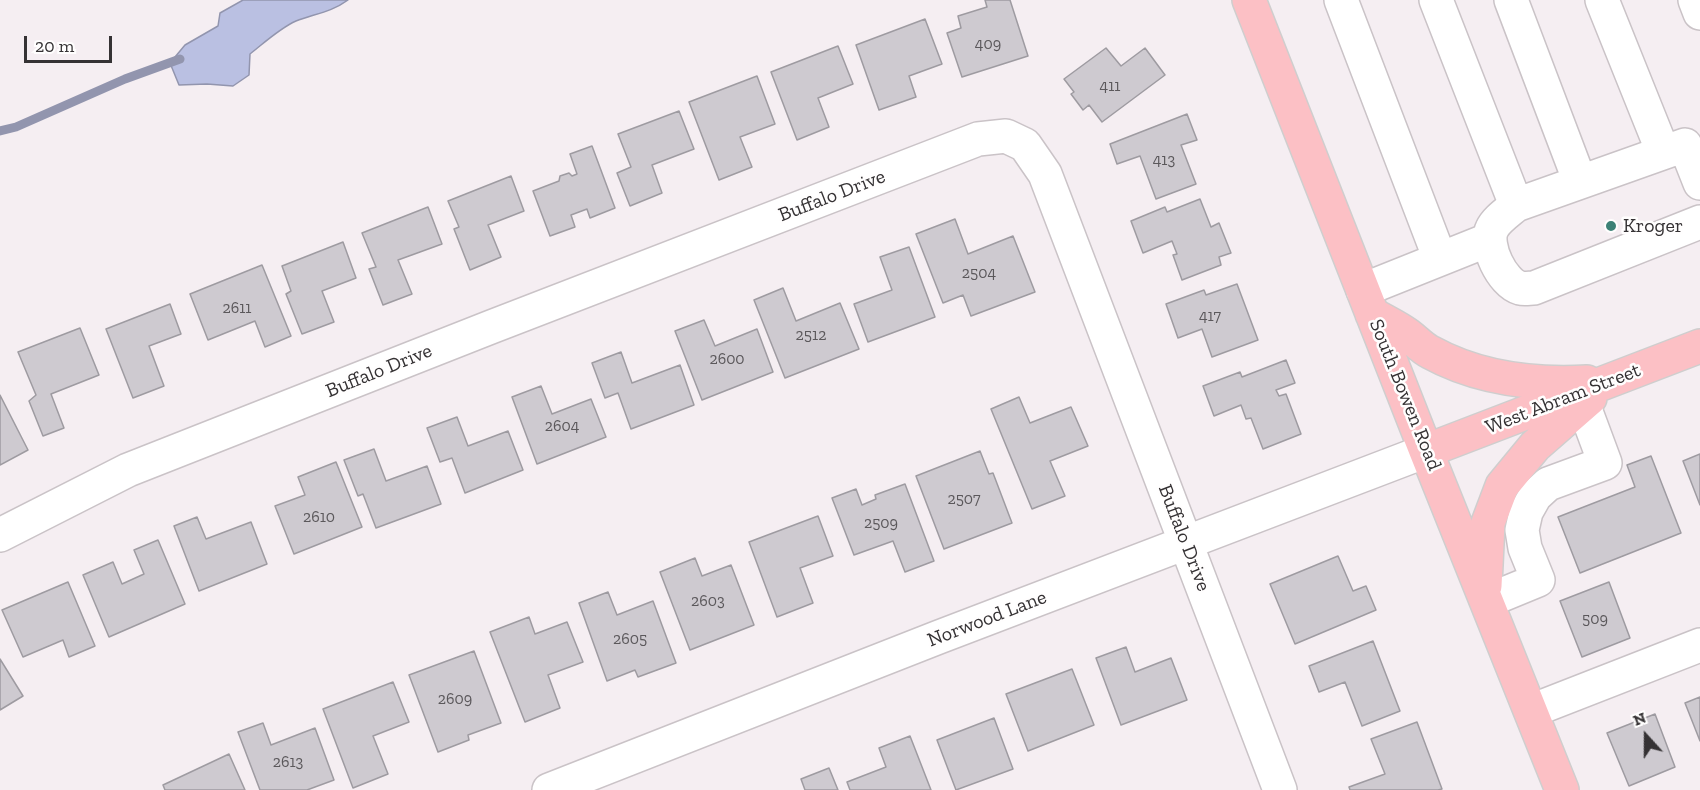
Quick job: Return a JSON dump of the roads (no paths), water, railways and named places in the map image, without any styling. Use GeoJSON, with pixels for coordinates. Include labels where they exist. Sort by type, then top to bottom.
{"type":"FeatureCollection","features":[{"type":"Feature","properties":{"kind":"main road","name":"South Bowen Road"},"geometry":{"type":"LineString","coordinates":[[1249,0],[1562,790]]}},
{"type":"Feature","properties":{"kind":"main road"},"geometry":{"type":"LineString","coordinates":[[1368,302],[1429,352],[1478,373],[1554,384],[1610,381]]}},
{"type":"Feature","properties":{"kind":"main road","name":"West Abram Street"},"geometry":{"type":"LineString","coordinates":[[1426,451],[1581,399],[1610,381],[1700,346]]}},
{"type":"Feature","properties":{"kind":"main road"},"geometry":{"type":"LineString","coordinates":[[1486,597],[1488,523],[1502,486],[1535,446],[1581,399]]}},
{"type":"Feature","properties":{"kind":"street"},"geometry":{"type":"LineString","coordinates":[[1341,0],[1440,259]]}},
{"type":"Feature","properties":{"kind":"street"},"geometry":{"type":"LineString","coordinates":[[1436,0],[1515,205]]}},
{"type":"Feature","properties":{"kind":"street"},"geometry":{"type":"LineString","coordinates":[[1511,0],[1580,182]]}},
{"type":"Feature","properties":{"kind":"street"},"geometry":{"type":"LineString","coordinates":[[1602,0],[1663,153]]}},
{"type":"Feature","properties":{"kind":"street"},"geometry":{"type":"LineString","coordinates":[[1695,0],[1700,13]]}},
{"type":"Feature","properties":{"kind":"street","name":"Buffalo Drive"},"geometry":{"type":"LineString","coordinates":[[0,535],[128,470],[978,140],[1006,136],[1025,146],[1045,174],[1280,790]]}},
{"type":"Feature","properties":{"kind":"street"},"geometry":{"type":"LineString","coordinates":[[1700,183],[1685,145],[1515,205],[1493,226],[1488,240],[1496,262],[1507,280],[1520,288],[1534,288],[1700,222]]}},
{"type":"Feature","properties":{"kind":"street"},"geometry":{"type":"LineString","coordinates":[[1368,302],[1440,259],[1488,240]]}},
{"type":"Feature","properties":{"kind":"street"},"geometry":{"type":"LineString","coordinates":[[1486,597],[1538,580],[1525,548],[1522,530],[1526,512],[1534,496],[1548,484],[1605,463],[1581,399]]}},
{"type":"Feature","properties":{"kind":"street","name":"Norwood Lane"},"geometry":{"type":"LineString","coordinates":[[549,790],[939,637],[1426,451]]}},
{"type":"Feature","properties":{"kind":"street"},"geometry":{"type":"LineString","coordinates":[[1531,711],[1700,645]]}},
{"type":"Feature","properties":{"kind":"water"},"geometry":{"type":"Polygon","coordinates":[[[243,0],[348,0],[329,10],[296,21],[278,32],[250,54],[249,75],[233,86],[179,85],[170,63],[185,45],[218,26],[220,13],[243,0]]]}},
{"type":"Feature","properties":{"kind":"waterway"},"geometry":{"type":"LineString","coordinates":[[0,131],[16,127],[125,79],[180,59]]}},
{"type":"Feature","properties":{"kind":"place","name":"Kroger"},"geometry":{"type":"Point","coordinates":[1611,226]}}]}
